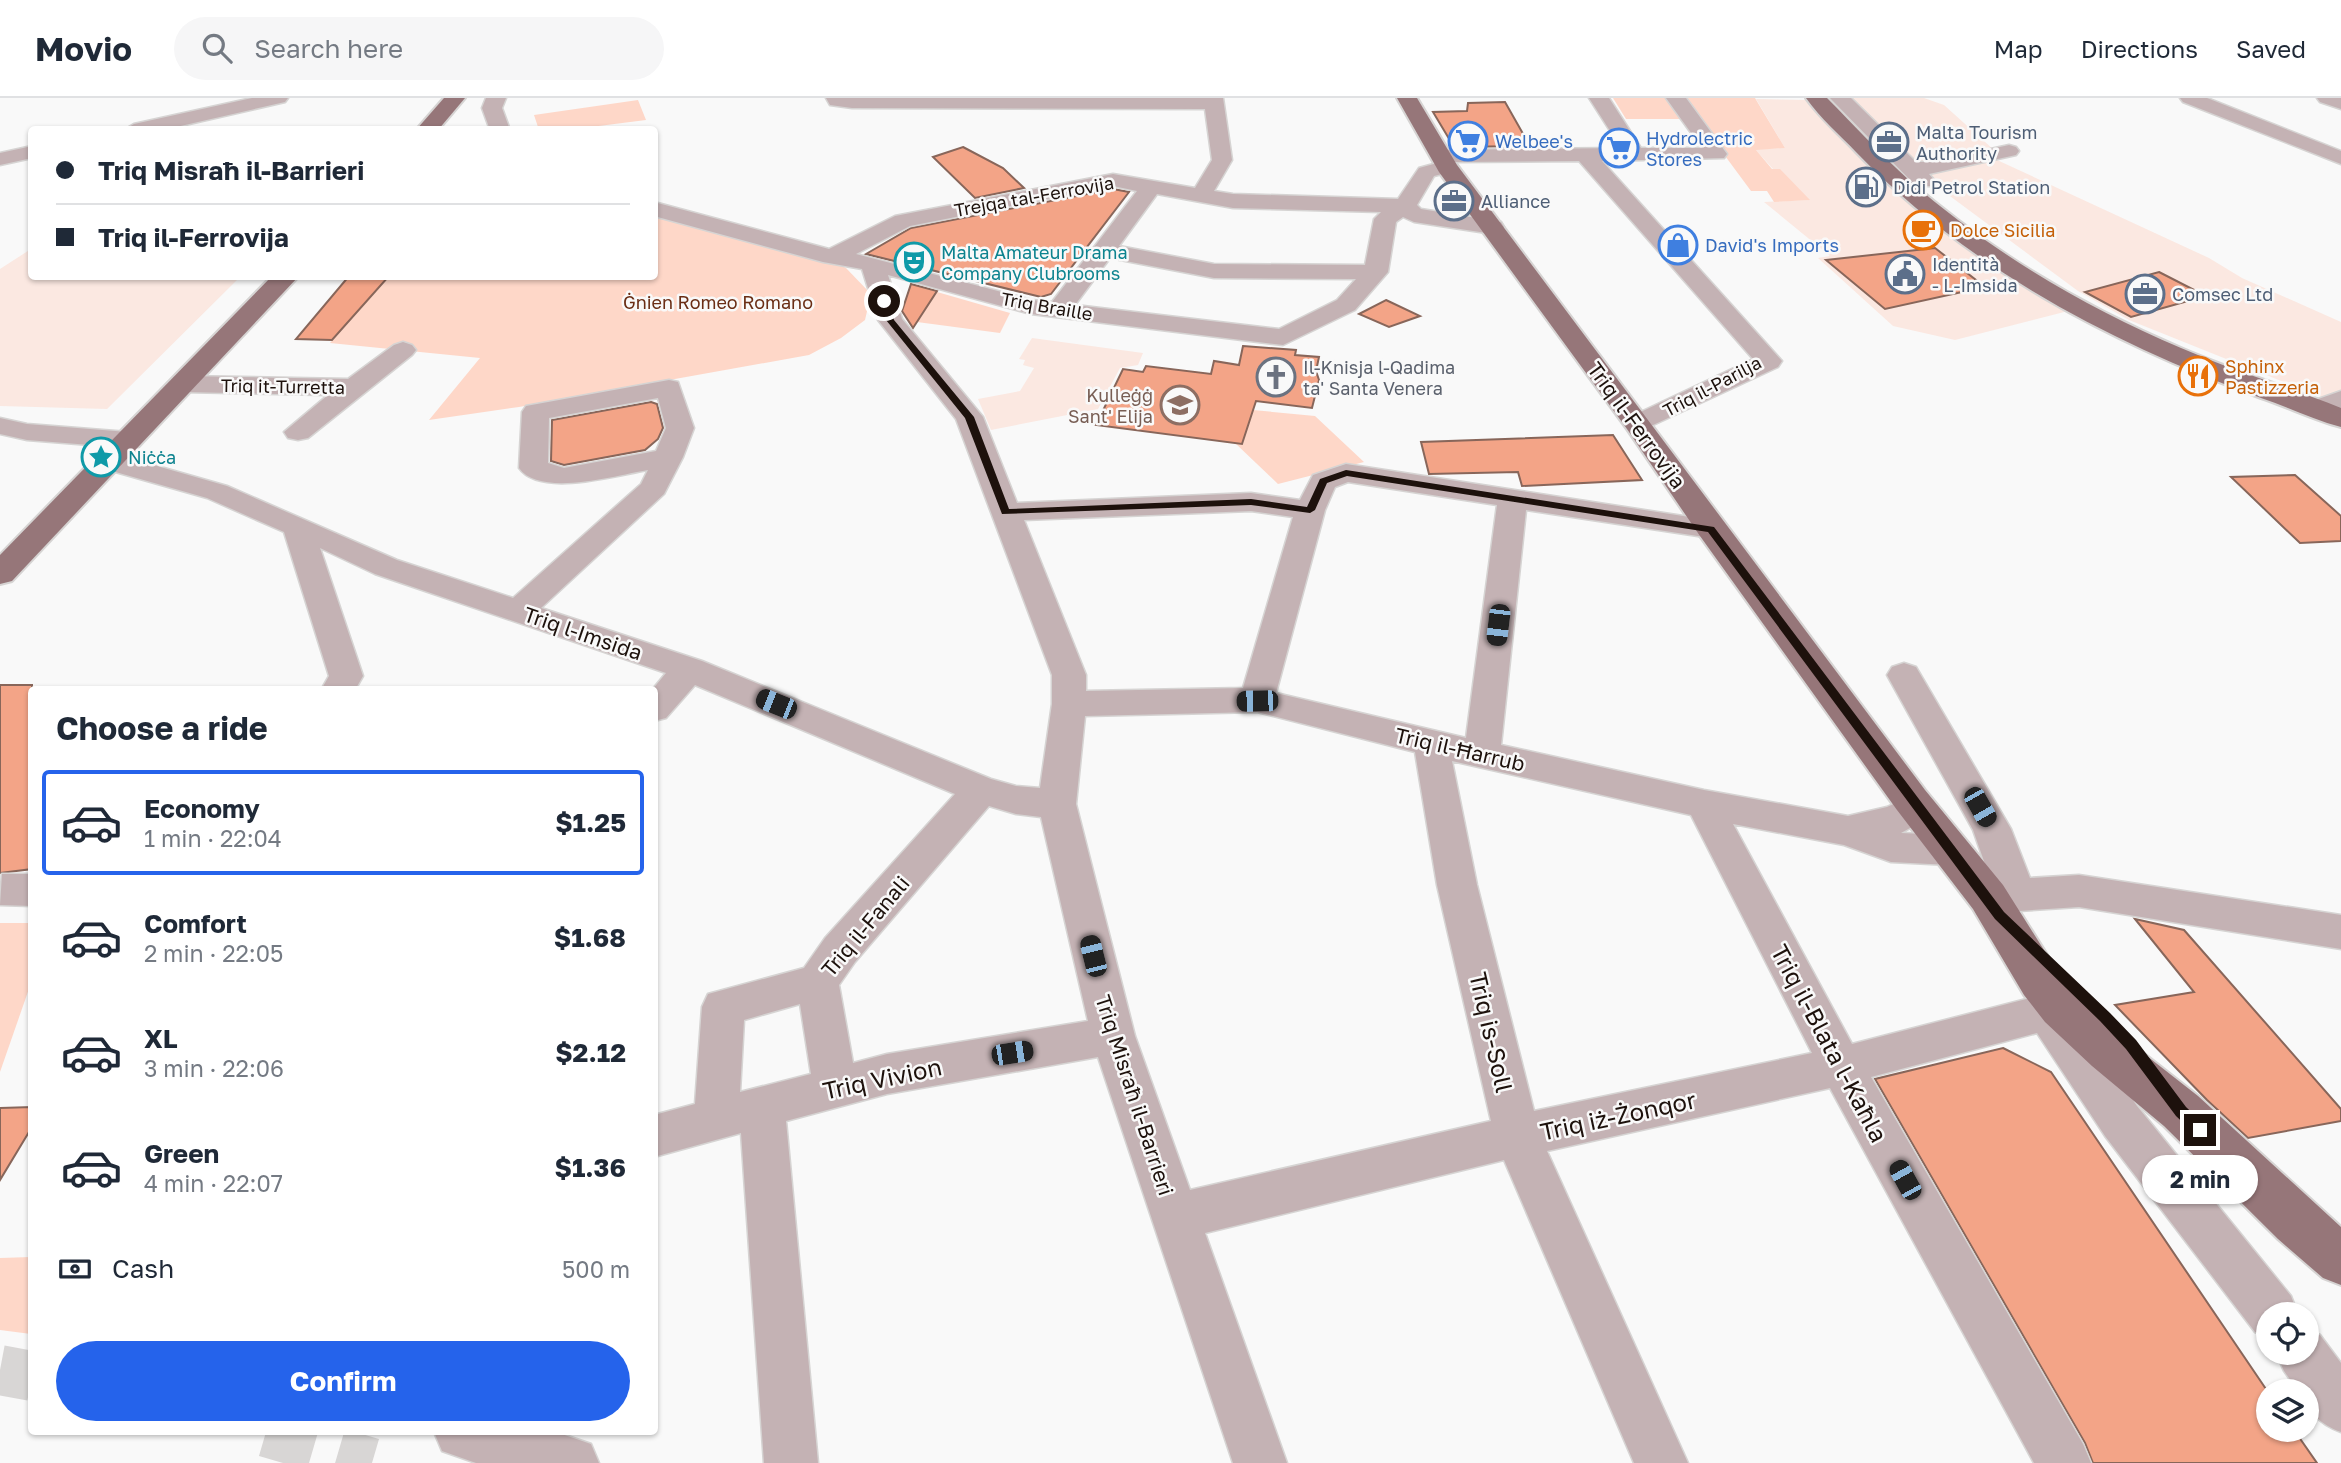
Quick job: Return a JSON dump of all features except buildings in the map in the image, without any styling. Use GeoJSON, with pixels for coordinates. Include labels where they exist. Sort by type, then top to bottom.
{"type":"FeatureCollection","features":[{"type":"Feature","properties":{"kind":"main road"},"geometry":{"type":"LineString","coordinates":[[430,126],[455,98]]}},
{"type":"Feature","properties":{"kind":"main road","name":"Triq il-Ferrovija"},"geometry":{"type":"LineString","coordinates":[[1407,98],[1444,161],[1917,807],[1950,850],[2131,1045],[2181,1111]]}},
{"type":"Feature","properties":{"kind":"main road"},"geometry":{"type":"LineString","coordinates":[[1816,98],[1913,178],[1944,219],[1993,254],[2110,325],[2180,358],[2333,409]]}},
{"type":"Feature","properties":{"kind":"main road"},"geometry":{"type":"LineString","coordinates":[[0,574],[283,280]]}},
{"type":"Feature","properties":{"kind":"main road","name":"Triq il-Ferrovija"},"geometry":{"type":"LineString","coordinates":[[2001,903],[2054,1010],[2181,1111],[2296,1222],[2341,1261]]}},
{"type":"Feature","properties":{"kind":"street"},"geometry":{"type":"LineString","coordinates":[[152,126],[278,98]]}},
{"type":"Feature","properties":{"kind":"street"},"geometry":{"type":"LineString","coordinates":[[496,98],[492,108],[499,126]]}},
{"type":"Feature","properties":{"kind":"street"},"geometry":{"type":"LineString","coordinates":[[1599,98],[1634,153]]}},
{"type":"Feature","properties":{"kind":"street"},"geometry":{"type":"LineString","coordinates":[[1105,250],[1214,271],[1376,272],[1385,219],[1405,206],[1426,172],[1444,161],[1583,153],[1717,154],[1676,98]]}},
{"type":"Feature","properties":{"kind":"street"},"geometry":{"type":"LineString","coordinates":[[1840,98],[1913,178]]}},
{"type":"Feature","properties":{"kind":"street"},"geometry":{"type":"LineString","coordinates":[[2190,98],[2341,158]]}},
{"type":"Feature","properties":{"kind":"street"},"geometry":{"type":"LineString","coordinates":[[2327,98],[2341,103]]}},
{"type":"Feature","properties":{"kind":"street"},"geometry":{"type":"LineString","coordinates":[[844,100],[1213,101],[1222,160],[1202,194]]}},
{"type":"Feature","properties":{"kind":"street"},"geometry":{"type":"LineString","coordinates":[[205,126],[214,112]]}},
{"type":"Feature","properties":{"kind":"street"},"geometry":{"type":"LineString","coordinates":[[1913,178],[1931,167],[2009,151]]}},
{"type":"Feature","properties":{"kind":"street"},"geometry":{"type":"LineString","coordinates":[[0,159],[28,153]]}},
{"type":"Feature","properties":{"kind":"street","name":"Triq il-Parilja"},"geometry":{"type":"LineString","coordinates":[[1583,153],[1769,361],[1638,424]]}},
{"type":"Feature","properties":{"kind":"street"},"geometry":{"type":"LineString","coordinates":[[1913,178],[1952,174]]}},
{"type":"Feature","properties":{"kind":"street","name":"Trejqa tal-Ferrovija"},"geometry":{"type":"LineString","coordinates":[[831,257],[903,221],[1113,180],[1233,201],[1405,206],[1414,215],[1493,228]]}},
{"type":"Feature","properties":{"kind":"street"},"geometry":{"type":"LineString","coordinates":[[1059,310],[1153,185]]}},
{"type":"Feature","properties":{"kind":"street","name":"Triq Braille"},"geometry":{"type":"LineString","coordinates":[[658,210],[831,257],[872,263],[1031,307],[1186,328],[1283,337],[1346,305],[1376,272]]}},
{"type":"Feature","properties":{"kind":"street","name":"Triq Misraħ il-Barrieri"},"geometry":{"type":"LineString","coordinates":[[872,263],[890,320],[969,417],[1069,675],[1069,704],[1057,804],[1113,1036],[1260,1463]]}},
{"type":"Feature","properties":{"kind":"street"},"geometry":{"type":"LineString","coordinates":[[354,387],[403,350]]}},
{"type":"Feature","properties":{"kind":"street","name":"Triq it-Turretta"},"geometry":{"type":"LineString","coordinates":[[183,384],[354,387]]}},
{"type":"Feature","properties":{"kind":"street","name":"Triq it-Turretta"},"geometry":{"type":"LineString","coordinates":[[298,432],[354,387]]}},
{"type":"Feature","properties":{"kind":"street"},"geometry":{"type":"LineString","coordinates":[[518,611],[654,488],[669,457],[680,428],[669,388],[537,412],[533,468],[563,477],[669,457]]}},
{"type":"Feature","properties":{"kind":"street","name":"Triq l-Imsida"},"geometry":{"type":"LineString","coordinates":[[0,426],[118,451],[386,567],[690,669],[981,790],[1016,800],[1057,804]]}},
{"type":"Feature","properties":{"kind":"street"},"geometry":{"type":"LineString","coordinates":[[1257,701],[1310,510],[1324,481],[1346,473],[1711,529]]}},
{"type":"Feature","properties":{"kind":"street"},"geometry":{"type":"LineString","coordinates":[[1482,754],[1513,497]]}},
{"type":"Feature","properties":{"kind":"street"},"geometry":{"type":"LineString","coordinates":[[1006,512],[1251,502],[1310,510]]}},
{"type":"Feature","properties":{"kind":"street"},"geometry":{"type":"LineString","coordinates":[[298,527],[346,676],[340,686]]}},
{"type":"Feature","properties":{"kind":"street"},"geometry":{"type":"LineString","coordinates":[[658,705],[690,669]]}},
{"type":"Feature","properties":{"kind":"street"},"geometry":{"type":"LineString","coordinates":[[1904,675],[1992,829],[2001,903],[2079,891],[2341,932]]}},
{"type":"Feature","properties":{"kind":"street","name":"Triq il-Ħarrub"},"geometry":{"type":"LineString","coordinates":[[1069,704],[1257,701],[1704,804],[1848,831],[1891,847],[1950,850]]}},
{"type":"Feature","properties":{"kind":"street","name":"Triq is-Soll"},"geometry":{"type":"LineString","coordinates":[[1431,743],[1457,885],[1517,1136],[1661,1463]]}},
{"type":"Feature","properties":{"kind":"street","name":"Triq il-Fanali"},"geometry":{"type":"LineString","coordinates":[[835,1087],[818,982],[840,950],[981,790]]}},
{"type":"Feature","properties":{"kind":"street","name":"Triq il-Blata l-Kaħla"},"geometry":{"type":"LineString","coordinates":[[1704,804],[1841,1066],[2064,1463]]}},
{"type":"Feature","properties":{"kind":"street","name":"Triq il-Ħarrub"},"geometry":{"type":"LineString","coordinates":[[1848,831],[1898,819],[1917,807]]}},
{"type":"Feature","properties":{"kind":"street"},"geometry":{"type":"LineString","coordinates":[[1727,851],[1811,826]]}},
{"type":"Feature","properties":{"kind":"street"},"geometry":{"type":"LineString","coordinates":[[716,1121],[723,1007],[818,982]]}},
{"type":"Feature","properties":{"kind":"street","name":"Triq iż-Żonqor"},"geometry":{"type":"LineString","coordinates":[[1174,1217],[1517,1136],[1841,1066],[2054,1010]]}},
{"type":"Feature","properties":{"kind":"street","name":"Triq il-Ferrovija"},"geometry":{"type":"LineString","coordinates":[[2054,1010],[2121,1121],[2264,1302]]}},
{"type":"Feature","properties":{"kind":"street","name":"Triq Vivion"},"geometry":{"type":"LineString","coordinates":[[658,1135],[887,1074],[1113,1036]]}},
{"type":"Feature","properties":{"kind":"street"},"geometry":{"type":"LineString","coordinates":[[762,1106],[791,1463]]}},
{"type":"Feature","properties":{"kind":"street"},"geometry":{"type":"LineString","coordinates":[[472,1435],[572,1463]]}},
{"type":"Feature","properties":{"kind":"shaded area"},"geometry":{"type":"Polygon","coordinates":[[[1848,98],[1924,98],[1944,105],[1994,150],[1997,160],[2209,258],[2242,278],[2341,322],[2341,405],[2129,320],[2078,291],[1935,185],[1848,98]]]}},
{"type":"Feature","properties":{"kind":"shaded area"},"geometry":{"type":"Polygon","coordinates":[[[1756,99],[1807,100],[1848,145],[1903,194],[2072,310],[1955,340],[1893,326],[1818,258],[1830,256],[1764,202],[1809,200],[1773,169],[1755,149],[1785,148],[1756,99]]]}},
{"type":"Feature","properties":{"kind":"shaded area"},"geometry":{"type":"Polygon","coordinates":[[[28,251],[28,280],[237,280],[107,409],[0,406],[0,269],[28,251]]]}},
{"type":"Feature","properties":{"kind":"shaded area"},"geometry":{"type":"Polygon","coordinates":[[[1032,338],[1143,353],[1138,365],[1120,368],[1098,409],[991,430],[978,399],[1020,391],[1034,368],[1023,365],[1025,360],[1019,359],[1032,338]]]}},
{"type":"Feature","properties":{"kind":"green space"},"geometry":{"type":"Polygon","coordinates":[[[1613,98],[1755,98],[1785,148],[1756,150],[1772,169],[1780,169],[1810,200],[1774,202],[1767,191],[1751,191],[1700,122],[1680,119],[1626,119],[1613,98]]]}},
{"type":"Feature","properties":{"kind":"green space"},"geometry":{"type":"Polygon","coordinates":[[[638,100],[646,120],[599,126],[538,126],[534,115],[638,100]]]}},
{"type":"Feature","properties":{"kind":"green space","name":"Ġnien Romeo Romano"},"geometry":{"type":"Polygon","coordinates":[[[658,216],[832,261],[846,268],[871,294],[865,320],[841,338],[809,355],[519,407],[429,420],[480,358],[330,343],[386,280],[658,280],[658,216]]]}},
{"type":"Feature","properties":{"kind":"green space"},"geometry":{"type":"Polygon","coordinates":[[[937,292],[1010,313],[1000,333],[917,322],[937,292]]]}},
{"type":"Feature","properties":{"kind":"green space"},"geometry":{"type":"Polygon","coordinates":[[[1253,410],[1315,416],[1364,462],[1278,484],[1235,443],[1243,442],[1253,410]]]}},
{"type":"Feature","properties":{"kind":"green space"},"geometry":{"type":"Polygon","coordinates":[[[0,923],[28,923],[28,992],[0,1072],[0,923]]]}},
{"type":"Feature","properties":{"kind":"green space"},"geometry":{"type":"Polygon","coordinates":[[[28,1257],[28,1334],[0,1330],[0,1258],[28,1257]]]}},
{"type":"Feature","properties":{"kind":"tunnel"},"geometry":{"type":"LineString","coordinates":[[0,1370],[28,1375]]}},
{"type":"Feature","properties":{"kind":"tunnel"},"geometry":{"type":"LineString","coordinates":[[276,1435],[372,1463]]}},
{"type":"Feature","properties":{"kind":"place","name":"Welbee's"},"geometry":{"type":"Point","coordinates":[1468,141]}},
{"type":"Feature","properties":{"kind":"place","name":"Malta Tourism Authority"},"geometry":{"type":"Point","coordinates":[1889,142]}},
{"type":"Feature","properties":{"kind":"place","name":"Hydrolectric Stores"},"geometry":{"type":"Point","coordinates":[1619,148]}},
{"type":"Feature","properties":{"kind":"place","name":"Didi Petrol Station"},"geometry":{"type":"Point","coordinates":[1866,187]}},
{"type":"Feature","properties":{"kind":"place","name":"Alliance"},"geometry":{"type":"Point","coordinates":[1454,201]}},
{"type":"Feature","properties":{"kind":"place","name":"Dolce Sicilia"},"geometry":{"type":"Point","coordinates":[1923,230]}},
{"type":"Feature","properties":{"kind":"place","name":"David's Imports"},"geometry":{"type":"Point","coordinates":[1678,245]}},
{"type":"Feature","properties":{"kind":"place","name":"Malta Amateur Drama Company Clubrooms"},"geometry":{"type":"Point","coordinates":[914,262]}},
{"type":"Feature","properties":{"kind":"place","name":"Identità - L-Imsida"},"geometry":{"type":"Point","coordinates":[1905,274]}},
{"type":"Feature","properties":{"kind":"place","name":"Comsec Ltd"},"geometry":{"type":"Point","coordinates":[2145,294]}},
{"type":"Feature","properties":{"kind":"place","name":"Sphinx Pastizzeria"},"geometry":{"type":"Point","coordinates":[2198,376]}},
{"type":"Feature","properties":{"kind":"place","name":"Il-Knisja l-Qadima ta' Santa Venera"},"geometry":{"type":"Point","coordinates":[1276,377]}},
{"type":"Feature","properties":{"kind":"place","name":"Kulleġġ Sant' Elija"},"geometry":{"type":"Point","coordinates":[1180,405]}},
{"type":"Feature","properties":{"kind":"place","name":"Niċċa"},"geometry":{"type":"Point","coordinates":[101,457]}},
{"type":"Feature","properties":{"kind":"route"},"geometry":{"type":"LineString","coordinates":[[884,301],[890,320],[969,417],[1006,512],[1251,502],[1310,510],[1324,481],[1346,473],[1711,529],[2000,916],[2105,1017],[2131,1045],[2181,1111],[2200,1130]]}}]}
